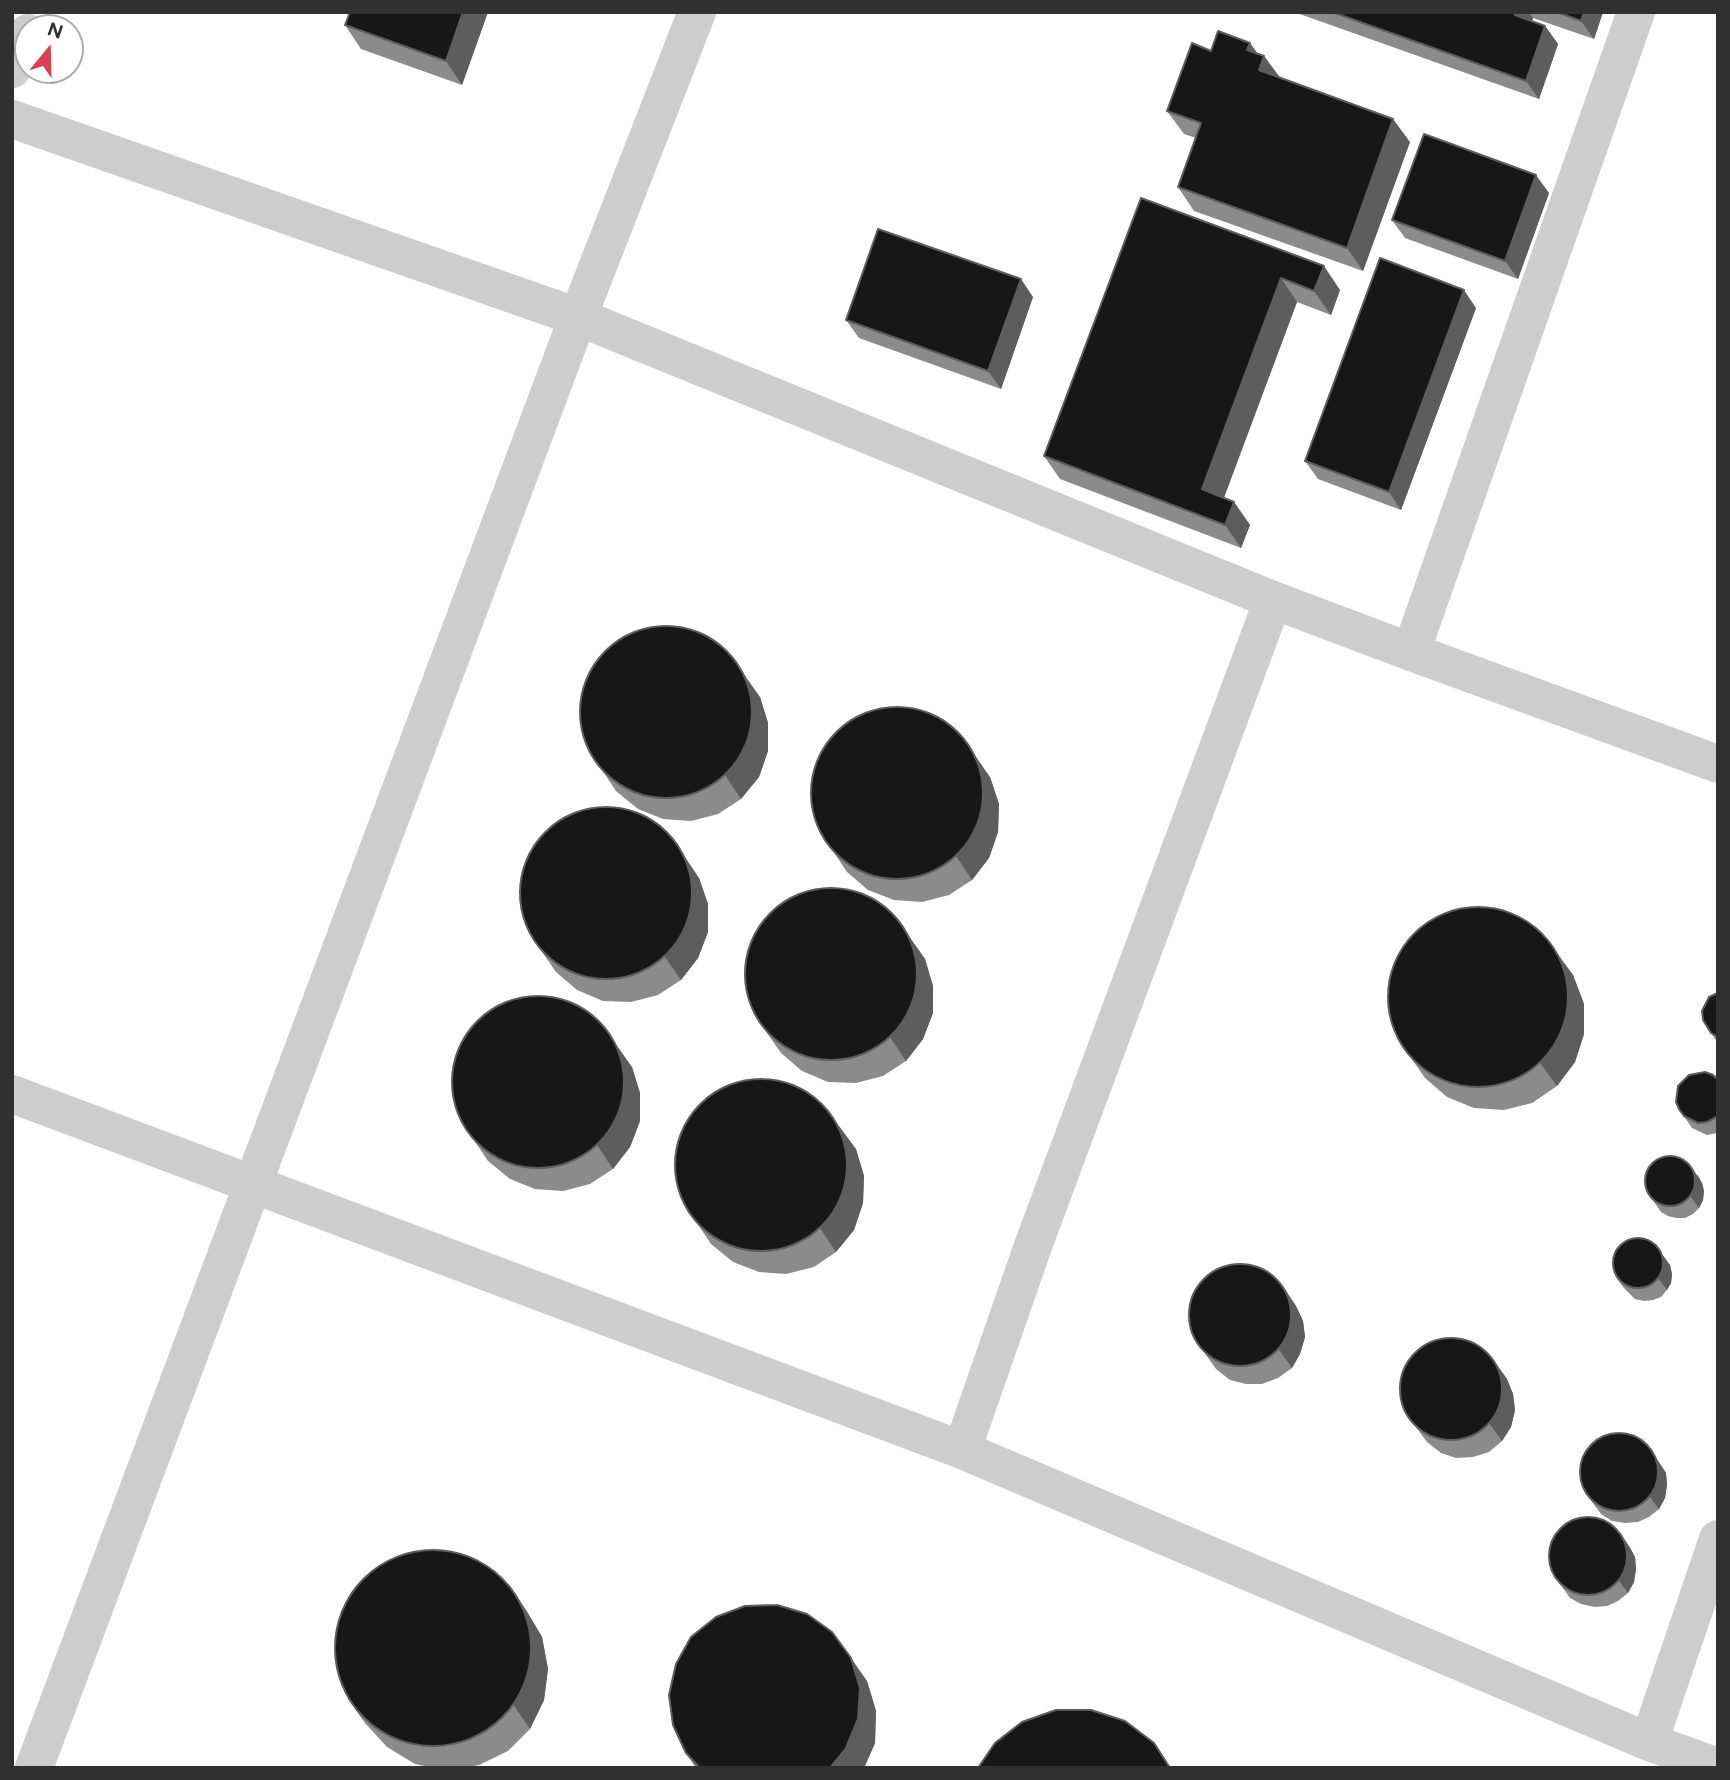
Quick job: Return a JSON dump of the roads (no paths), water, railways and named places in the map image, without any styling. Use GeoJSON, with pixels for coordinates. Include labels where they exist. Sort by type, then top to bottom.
{"type":"FeatureCollection","features":[{"type":"Feature","properties":{"kind":"lane"},"geometry":{"type":"LineString","coordinates":[[34,1768],[578,317],[697,12]]}},
{"type":"Feature","properties":{"kind":"lane"},"geometry":{"type":"LineString","coordinates":[[1411,652],[1636,12]]}},
{"type":"Feature","properties":{"kind":"lane"},"geometry":{"type":"LineString","coordinates":[[12,119],[578,317],[1273,600],[1718,764]]}},
{"type":"Feature","properties":{"kind":"lane"},"geometry":{"type":"LineString","coordinates":[[962,1450],[1037,1234],[1273,600]]}},
{"type":"Feature","properties":{"kind":"lane"},"geometry":{"type":"LineString","coordinates":[[12,1094],[962,1450],[1649,1742],[1718,1767]]}},
{"type":"Feature","properties":{"kind":"lane"},"geometry":{"type":"LineString","coordinates":[[1649,1742],[1718,1539]]}}]}
